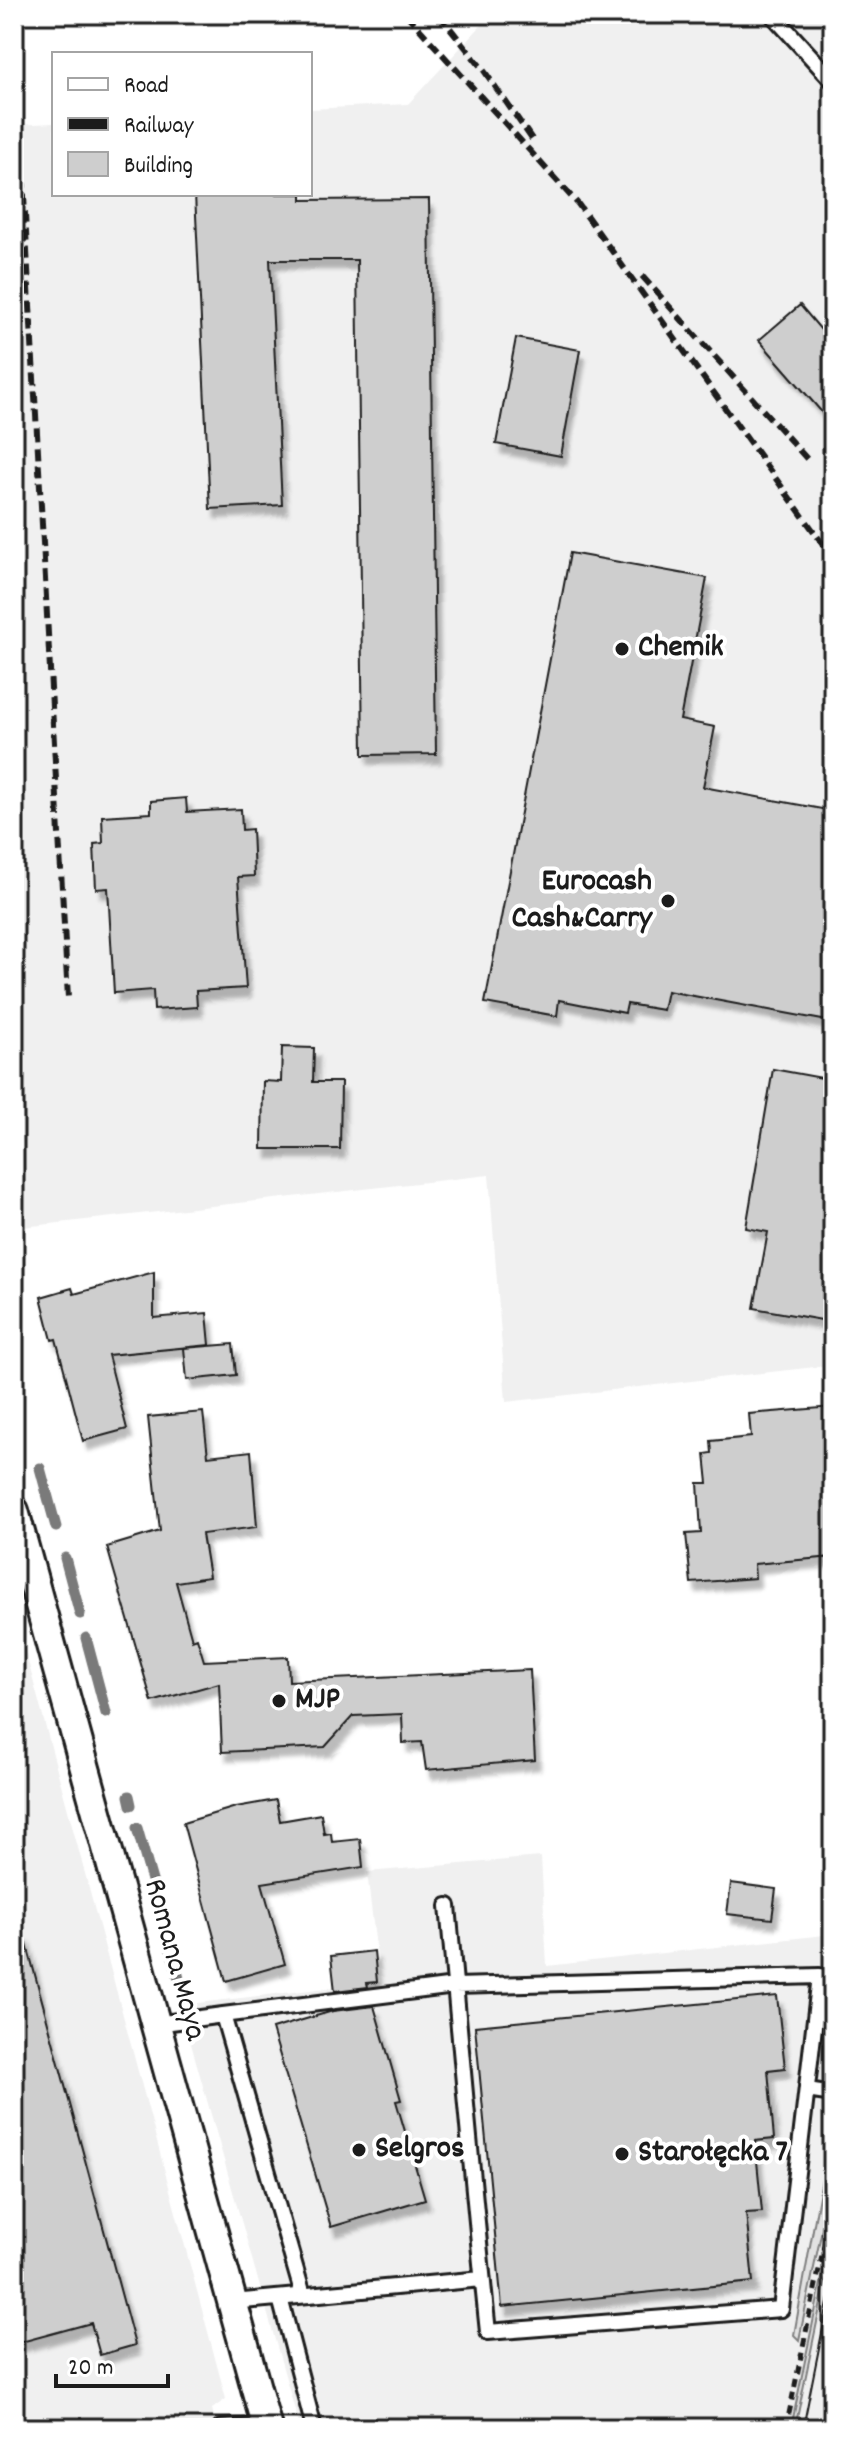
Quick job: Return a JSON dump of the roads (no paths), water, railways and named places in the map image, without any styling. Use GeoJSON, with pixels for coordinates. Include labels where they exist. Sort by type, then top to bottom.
{"type":"FeatureCollection","features":[{"type":"Feature","properties":{"kind":"street","name":"Romana Maya"},"geometry":{"type":"LineString","coordinates":[[14,1511],[266,2427]]}},
{"type":"Feature","properties":{"kind":"lane"},"geometry":{"type":"LineString","coordinates":[[772,14],[833,81]]}},
{"type":"Feature","properties":{"kind":"lane"},"geometry":{"type":"LineString","coordinates":[[156,2024],[455,1986],[820,1976],[781,2309],[488,2332],[482,2279],[455,1986],[448,1906]]}},
{"type":"Feature","properties":{"kind":"lane"},"geometry":{"type":"LineString","coordinates":[[223,2015],[303,2295]]}},
{"type":"Feature","properties":{"kind":"lane"},"geometry":{"type":"LineString","coordinates":[[807,2090],[833,2094]]}},
{"type":"Feature","properties":{"kind":"lane"},"geometry":{"type":"LineString","coordinates":[[233,2302],[482,2279]]}},
{"type":"Feature","properties":{"kind":"lane"},"geometry":{"type":"LineString","coordinates":[[280,2298],[314,2428]]}},
{"type":"Feature","properties":{"kind":"lane"},"geometry":{"type":"LineString","coordinates":[[221,2428],[266,2427]]}},
{"type":"Feature","properties":{"kind":"waterway"},"geometry":{"type":"LineString","coordinates":[[40,1468],[56,1527]]}},
{"type":"Feature","properties":{"kind":"waterway"},"geometry":{"type":"LineString","coordinates":[[65,1558],[80,1614]]}},
{"type":"Feature","properties":{"kind":"waterway"},"geometry":{"type":"LineString","coordinates":[[86,1638],[106,1713]]}},
{"type":"Feature","properties":{"kind":"waterway"},"geometry":{"type":"LineString","coordinates":[[129,1796],[131,1805]]}},
{"type":"Feature","properties":{"kind":"waterway"},"geometry":{"type":"LineString","coordinates":[[137,1828],[155,1891]]}},
{"type":"Feature","properties":{"kind":"waterway"},"geometry":{"type":"LineString","coordinates":[[164,1925],[180,1982]]}},
{"type":"Feature","properties":{"kind":"tram line"},"geometry":{"type":"LineString","coordinates":[[803,2428],[833,2278]]}},
{"type":"Feature","properties":{"kind":"tram line"},"geometry":{"type":"LineString","coordinates":[[824,2428],[833,2382]]}},
{"type":"Feature","properties":{"kind":"railway"},"geometry":{"type":"LineString","coordinates":[[14,14],[68,998]]}},
{"type":"Feature","properties":{"kind":"railway"},"geometry":{"type":"LineString","coordinates":[[406,14],[578,204],[833,558]]}},
{"type":"Feature","properties":{"kind":"railway"},"geometry":{"type":"LineString","coordinates":[[439,14],[534,142]]}},
{"type":"Feature","properties":{"kind":"railway"},"geometry":{"type":"LineString","coordinates":[[642,276],[808,460]]}},
{"type":"Feature","properties":{"kind":"place","name":"Chemik"},"geometry":{"type":"Point","coordinates":[622,649]}},
{"type":"Feature","properties":{"kind":"place","name":"Eurocash Cash&Carry"},"geometry":{"type":"Point","coordinates":[668,901]}},
{"type":"Feature","properties":{"kind":"place","name":"MJP"},"geometry":{"type":"Point","coordinates":[279,1701]}},
{"type":"Feature","properties":{"kind":"place","name":"Selgros"},"geometry":{"type":"Point","coordinates":[359,2150]}},
{"type":"Feature","properties":{"kind":"place","name":"Starołęcka 7"},"geometry":{"type":"Point","coordinates":[622,2154]}}]}
